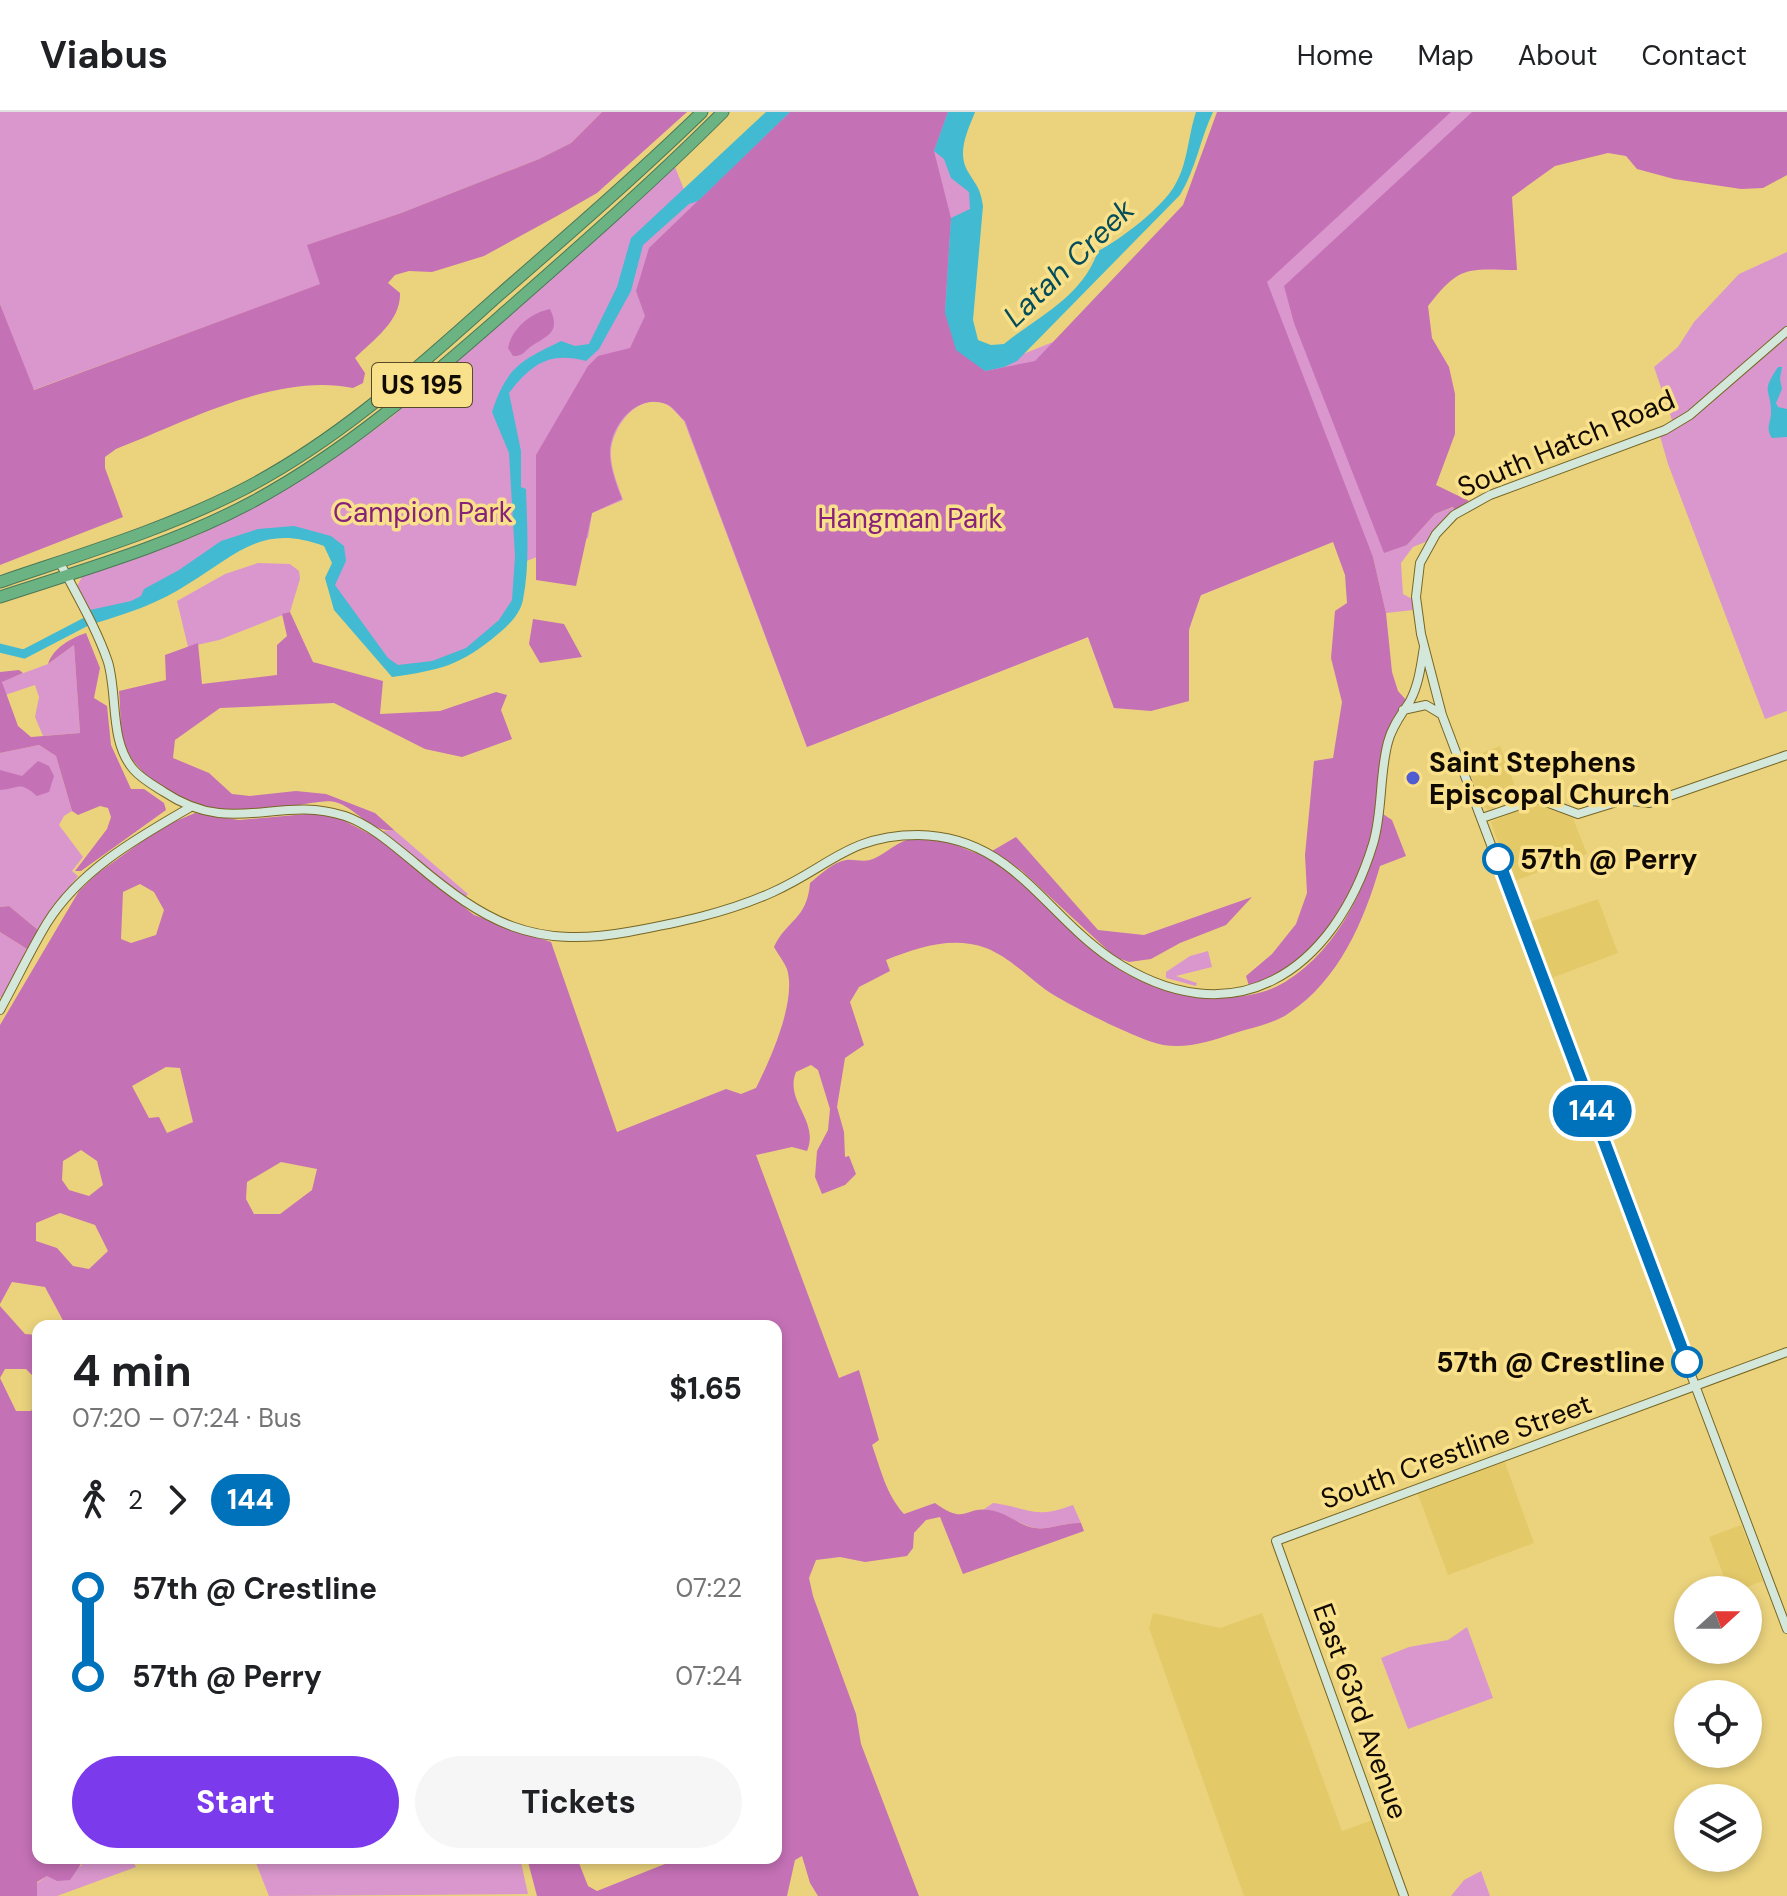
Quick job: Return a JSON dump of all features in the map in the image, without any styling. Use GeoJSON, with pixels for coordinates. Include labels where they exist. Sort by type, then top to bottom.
{"type":"FeatureCollection","features":[{"type":"Feature","properties":{"kind":"highway","name":"US 195"},"geometry":{"type":"LineString","coordinates":[[0,582],[160,527],[244,489],[306,453],[364,413],[623,188],[702,112]]}},
{"type":"Feature","properties":{"kind":"highway","name":"US 195"},"geometry":{"type":"LineString","coordinates":[[0,597],[190,532],[265,495],[350,442],[433,376],[542,280],[723,112]]}},
{"type":"Feature","properties":{"kind":"main road","name":"South Hatch Road"},"geometry":{"type":"LineString","coordinates":[[1424,647],[1417,616],[1420,563],[1436,534],[1454,515],[1479,500],[1678,423],[1787,331]]}},
{"type":"Feature","properties":{"kind":"main road"},"geometry":{"type":"LineString","coordinates":[[59,561],[97,636],[111,673],[123,753],[134,771],[147,782],[189,808],[223,815],[309,809],[342,815],[375,832],[476,911],[513,928],[550,936],[617,934],[725,910],[777,890],[859,844],[895,836],[947,836],[981,850],[1016,871],[1097,948],[1121,964],[1170,987],[1196,993],[1222,994],[1252,989],[1284,976],[1309,957],[1333,928],[1372,848],[1380,814],[1387,744],[1417,684],[1424,647]]}},
{"type":"Feature","properties":{"kind":"main road"},"geometry":{"type":"LineString","coordinates":[[1424,647],[1442,715],[1787,1629]]}},
{"type":"Feature","properties":{"kind":"main road"},"geometry":{"type":"LineString","coordinates":[[1402,711],[1426,705],[1442,715]]}},
{"type":"Feature","properties":{"kind":"main road"},"geometry":{"type":"LineString","coordinates":[[1482,818],[1534,799],[1547,800],[1578,814],[1628,799],[1653,802],[1787,755]]}},
{"type":"Feature","properties":{"kind":"main road"},"geometry":{"type":"LineString","coordinates":[[0,1010],[47,922],[65,899],[112,856],[189,808]]}},
{"type":"Feature","properties":{"kind":"main road","name":"South Crestline Street"},"geometry":{"type":"LineString","coordinates":[[1276,1541],[1787,1352]]}},
{"type":"Feature","properties":{"kind":"main road","name":"East 63rd Avenue"},"geometry":{"type":"LineString","coordinates":[[1276,1541],[1404,1896]]}},
{"type":"Feature","properties":{"kind":"shaded area"},"geometry":{"type":"Polygon","coordinates":[[[1500,746],[1520,799],[1488,810],[1483,806],[1465,760],[1500,746]]]}},
{"type":"Feature","properties":{"kind":"shaded area"},"geometry":{"type":"Polygon","coordinates":[[[1534,803],[1573,818],[1587,854],[1512,882],[1491,822],[1534,803]]]}},
{"type":"Feature","properties":{"kind":"shaded area"},"geometry":{"type":"Polygon","coordinates":[[[1598,899],[1618,953],[1549,979],[1527,923],[1598,899]]]}},
{"type":"Feature","properties":{"kind":"shaded area"},"geometry":{"type":"Polygon","coordinates":[[[1504,1460],[1534,1543],[1448,1575],[1417,1492],[1504,1460]]]}},
{"type":"Feature","properties":{"kind":"shaded area"},"geometry":{"type":"Polygon","coordinates":[[[1741,1525],[1761,1576],[1724,1576],[1709,1537],[1741,1525]]]}},
{"type":"Feature","properties":{"kind":"shaded area"},"geometry":{"type":"Polygon","coordinates":[[[1153,1613],[1220,1628],[1262,1613],[1342,1831],[1372,1820],[1400,1896],[1244,1896],[1149,1628],[1153,1613]]]}},
{"type":"Feature","properties":{"kind":"green space"},"geometry":{"type":"Polygon","coordinates":[[[0,112],[602,112],[571,143],[539,159],[401,213],[308,245],[321,284],[33,390],[0,304],[0,112]]]}},
{"type":"Feature","properties":{"kind":"green space"},"geometry":{"type":"Polygon","coordinates":[[[602,112],[687,112],[597,193],[557,216],[484,256],[432,272],[409,271],[395,275],[388,283],[400,293],[396,312],[385,329],[355,358],[365,373],[363,383],[353,388],[324,385],[263,393],[232,402],[116,449],[105,457],[105,468],[123,517],[0,565],[0,304],[34,390],[320,284],[307,245],[401,213],[539,159],[571,143],[602,112]]]}},
{"type":"Feature","properties":{"kind":"green space","name":"Hangman Park"},"geometry":{"type":"Polygon","coordinates":[[[778,112],[961,112],[950,140],[974,189],[966,345],[1023,354],[1274,254],[1222,112],[1642,112],[1345,230],[1407,545],[1435,514],[1454,507],[1455,510],[1428,541],[1413,547],[1401,563],[1403,594],[1412,599],[1413,610],[1386,613],[1373,557],[1361,530],[1199,596],[1173,686],[1114,708],[1088,637],[807,747],[684,421],[668,405],[655,402],[636,407],[628,414],[613,441],[612,463],[623,500],[592,513],[588,538],[521,563],[518,597],[508,618],[497,631],[467,651],[396,671],[331,587],[336,551],[297,532],[259,536],[135,606],[94,621],[77,586],[83,575],[193,537],[246,511],[321,467],[393,416],[675,167],[687,197],[778,112]]]}},
{"type":"Feature","properties":{"kind":"green space","name":"Hangman Park"},"geometry":{"type":"Polygon","coordinates":[[[790,112],[948,112],[934,151],[951,218],[945,313],[985,371],[1035,361],[1183,205],[1217,112],[1451,112],[1267,282],[1373,557],[1386,613],[1392,672],[1398,691],[1407,701],[1389,730],[1382,750],[1374,831],[1351,891],[1327,933],[1284,973],[1249,986],[1246,976],[1272,954],[1296,924],[1307,893],[1305,855],[1314,761],[1333,758],[1342,702],[1331,658],[1335,611],[1347,603],[1345,575],[1333,542],[1201,595],[1189,629],[1189,701],[1151,711],[1114,708],[1088,637],[807,747],[685,421],[669,405],[644,403],[626,415],[619,425],[610,456],[622,499],[592,513],[576,586],[536,580],[536,455],[588,366],[598,356],[630,348],[645,316],[636,291],[649,248],[790,112]]]}},
{"type":"Feature","properties":{"kind":"green space"},"geometry":{"type":"Polygon","coordinates":[[[1472,112],[1787,112],[1787,175],[1763,188],[1741,189],[1674,179],[1637,169],[1626,156],[1608,153],[1555,166],[1512,197],[1517,270],[1465,272],[1448,283],[1428,306],[1432,338],[1449,367],[1455,394],[1455,434],[1436,485],[1469,501],[1455,510],[1453,507],[1435,514],[1407,545],[1384,553],[1294,323],[1284,286],[1472,112]]]}},
{"type":"Feature","properties":{"kind":"green space"},"geometry":{"type":"Polygon","coordinates":[[[1787,252],[1787,711],[1765,719],[1668,464],[1660,436],[1675,429],[1654,367],[1678,347],[1694,322],[1739,274],[1787,252]]]}},
{"type":"Feature","properties":{"kind":"green space"},"geometry":{"type":"Polygon","coordinates":[[[550,309],[554,324],[550,333],[522,354],[513,356],[508,348],[518,328],[529,318],[550,309]]]}},
{"type":"Feature","properties":{"kind":"green space"},"geometry":{"type":"Polygon","coordinates":[[[258,563],[290,564],[299,571],[300,579],[290,612],[219,640],[188,647],[177,601],[225,574],[258,563]]]}},
{"type":"Feature","properties":{"kind":"green space"},"geometry":{"type":"Polygon","coordinates":[[[290,612],[313,662],[383,681],[380,714],[440,711],[496,692],[507,695],[501,710],[512,739],[462,757],[425,749],[334,703],[220,708],[175,740],[173,758],[209,773],[232,794],[250,796],[296,791],[326,794],[375,813],[394,830],[378,828],[350,809],[331,801],[235,811],[206,808],[167,791],[144,773],[125,745],[119,691],[166,680],[165,655],[198,643],[202,684],[277,675],[277,645],[287,636],[282,614],[290,612]]]}},
{"type":"Feature","properties":{"kind":"green space"},"geometry":{"type":"Polygon","coordinates":[[[533,619],[564,624],[582,657],[540,663],[529,644],[533,619]]]}},
{"type":"Feature","properties":{"kind":"green space"},"geometry":{"type":"Polygon","coordinates":[[[86,633],[100,668],[94,698],[107,706],[111,745],[131,789],[144,789],[164,803],[166,810],[81,871],[75,871],[107,829],[111,817],[108,808],[100,806],[78,815],[72,811],[56,756],[39,745],[0,753],[0,672],[19,670],[23,673],[2,682],[18,726],[31,737],[80,733],[74,645],[48,664],[63,644],[86,633]]]}},
{"type":"Feature","properties":{"kind":"green space"},"geometry":{"type":"Polygon","coordinates":[[[74,645],[80,733],[43,736],[35,717],[39,697],[35,685],[5,695],[2,681],[48,664],[74,645]]]}},
{"type":"Feature","properties":{"kind":"green space"},"geometry":{"type":"Polygon","coordinates":[[[39,745],[56,756],[72,811],[64,816],[59,825],[83,857],[72,871],[78,876],[38,930],[9,906],[0,907],[0,753],[39,745]]]}},
{"type":"Feature","properties":{"kind":"green space"},"geometry":{"type":"Polygon","coordinates":[[[38,761],[49,766],[54,776],[49,792],[37,796],[22,787],[0,790],[0,770],[22,776],[38,761]]]}},
{"type":"Feature","properties":{"kind":"green space"},"geometry":{"type":"Polygon","coordinates":[[[195,813],[239,820],[318,813],[339,818],[385,842],[474,915],[551,942],[617,1132],[726,1089],[741,1094],[756,1088],[780,1030],[788,997],[787,969],[774,947],[805,905],[810,883],[841,861],[870,860],[902,842],[914,839],[955,845],[1000,863],[1022,878],[1094,950],[1127,974],[1179,992],[1206,996],[1247,996],[1285,982],[1305,968],[1322,950],[1338,930],[1363,885],[1383,814],[1392,820],[1406,856],[1380,866],[1366,908],[1336,966],[1307,999],[1283,1017],[1202,1043],[1170,1046],[1149,1041],[1096,1018],[1046,990],[1018,967],[986,948],[961,943],[923,947],[886,960],[890,971],[859,987],[850,1002],[864,1045],[845,1058],[837,1107],[844,1132],[845,1157],[849,1156],[856,1174],[845,1185],[822,1194],[815,1177],[817,1151],[828,1130],[830,1109],[818,1070],[811,1065],[796,1072],[794,1082],[794,1092],[809,1130],[807,1151],[792,1147],[756,1155],[839,1378],[859,1370],[879,1440],[872,1445],[888,1490],[904,1514],[935,1503],[960,1514],[981,1509],[994,1511],[1036,1528],[1081,1523],[1084,1531],[963,1574],[940,1517],[926,1520],[914,1533],[913,1548],[907,1556],[865,1562],[840,1557],[816,1560],[809,1578],[813,1596],[856,1714],[861,1744],[919,1896],[818,1896],[810,1883],[802,1856],[795,1860],[787,1896],[537,1896],[529,1864],[579,1864],[588,1886],[597,1891],[665,1864],[782,1864],[782,1320],[63,1320],[45,1287],[12,1282],[0,1304],[0,1025],[79,891],[98,873],[162,827],[195,813]],[[140,884],[123,892],[121,939],[131,943],[156,935],[164,910],[154,892],[140,884]],[[166,1067],[132,1086],[149,1118],[159,1117],[167,1133],[193,1122],[180,1068],[166,1067]],[[81,1150],[63,1161],[62,1180],[69,1190],[89,1196],[103,1185],[97,1161],[81,1150]],[[281,1162],[247,1182],[246,1199],[254,1214],[280,1214],[312,1190],[317,1169],[281,1162]],[[60,1213],[36,1223],[36,1241],[57,1248],[73,1266],[89,1269],[108,1251],[95,1225],[60,1213]]]}},
{"type":"Feature","properties":{"kind":"green space"},"geometry":{"type":"Polygon","coordinates":[[[394,830],[468,894],[464,899],[383,831],[394,830]]]}},
{"type":"Feature","properties":{"kind":"green space"},"geometry":{"type":"Polygon","coordinates":[[[1016,837],[1098,930],[1144,935],[1252,897],[1226,925],[1180,943],[1151,959],[1129,962],[1115,957],[1021,870],[992,851],[1016,837]]]}},
{"type":"Feature","properties":{"kind":"green space"},"geometry":{"type":"Polygon","coordinates":[[[9,906],[38,930],[27,949],[0,932],[0,907],[9,906]]]}},
{"type":"Feature","properties":{"kind":"green space"},"geometry":{"type":"Polygon","coordinates":[[[0,932],[27,949],[2,998],[0,997],[0,932]]]}},
{"type":"Feature","properties":{"kind":"green space"},"geometry":{"type":"Polygon","coordinates":[[[1208,951],[1212,967],[1176,976],[1197,983],[1196,986],[1166,978],[1166,972],[1190,956],[1208,951]]]}},
{"type":"Feature","properties":{"kind":"green space"},"geometry":{"type":"Polygon","coordinates":[[[0,1306],[25,1334],[32,1335],[32,1375],[26,1369],[5,1369],[0,1378],[0,1306]]]}},
{"type":"Feature","properties":{"kind":"green space"},"geometry":{"type":"Polygon","coordinates":[[[0,1378],[16,1411],[32,1409],[32,1864],[81,1864],[70,1880],[57,1881],[47,1876],[37,1882],[37,1896],[0,1896],[0,1378]]]}},
{"type":"Feature","properties":{"kind":"green space"},"geometry":{"type":"Polygon","coordinates":[[[993,1503],[1032,1512],[1049,1512],[1073,1505],[1081,1523],[1031,1527],[983,1510],[993,1503]]]}},
{"type":"Feature","properties":{"kind":"green space"},"geometry":{"type":"Polygon","coordinates":[[[1467,1627],[1493,1698],[1408,1729],[1381,1658],[1409,1647],[1448,1640],[1467,1627]]]}},
{"type":"Feature","properties":{"kind":"green space"},"geometry":{"type":"Polygon","coordinates":[[[134,1864],[136,1867],[57,1896],[37,1896],[37,1883],[47,1876],[81,1866],[134,1864]]]}},
{"type":"Feature","properties":{"kind":"green space"},"geometry":{"type":"Polygon","coordinates":[[[256,1864],[521,1864],[528,1894],[269,1896],[256,1864]]]}},
{"type":"Feature","properties":{"kind":"green space"},"geometry":{"type":"Polygon","coordinates":[[[1481,1871],[1490,1896],[1451,1896],[1464,1880],[1481,1871]]]}},
{"type":"Feature","properties":{"kind":"water"},"geometry":{"type":"Polygon","coordinates":[[[766,112],[790,112],[698,201],[689,204],[643,245],[631,291],[599,349],[586,361],[562,358],[542,362],[525,374],[509,393],[521,451],[521,487],[526,489],[527,573],[523,600],[514,619],[485,645],[449,665],[392,677],[334,610],[325,578],[332,563],[324,546],[283,538],[251,545],[166,597],[96,623],[90,610],[141,596],[144,589],[221,541],[258,529],[294,526],[331,536],[344,546],[346,561],[335,585],[388,658],[398,665],[432,661],[466,648],[499,620],[512,600],[515,556],[509,453],[492,412],[503,385],[525,360],[561,341],[575,346],[589,344],[617,287],[631,238],[766,112]]]}},
{"type":"Feature","properties":{"kind":"water"},"geometry":{"type":"Polygon","coordinates":[[[948,112],[975,112],[963,155],[983,206],[973,320],[978,340],[991,345],[1004,344],[1058,304],[1082,281],[1098,251],[1129,231],[1161,203],[1179,177],[1196,112],[1213,112],[1180,195],[1017,361],[985,371],[956,350],[945,313],[951,218],[970,209],[969,192],[951,178],[944,159],[934,151],[948,112]]]}},
{"type":"Feature","properties":{"kind":"water"},"geometry":{"type":"Polygon","coordinates":[[[1778,367],[1782,367],[1782,389],[1776,403],[1778,407],[1787,409],[1787,437],[1772,438],[1768,387],[1778,367]]]}},
{"type":"Feature","properties":{"kind":"waterway","name":"Latah Creek"},"geometry":{"type":"LineString","coordinates":[[0,648],[24,654],[95,617]]}},
{"type":"Feature","properties":{"kind":"bus line","name":"144"},"geometry":{"type":"LineString","coordinates":[[1498,859],[1687,1362]]}},
{"type":"Feature","properties":{"kind":"place","name":"Saint Stephens Episcopal Church"},"geometry":{"type":"Point","coordinates":[1413,778]}},
{"type":"Feature","properties":{"kind":"place","name":"57th @ Perry"},"geometry":{"type":"Point","coordinates":[1498,859]}},
{"type":"Feature","properties":{"kind":"place","name":"57th @ Crestline"},"geometry":{"type":"Point","coordinates":[1687,1362]}},
{"type":"Feature","properties":{"kind":"park label","name":"Campion Park"},"geometry":{"type":"Point","coordinates":[423,512]}}]}
